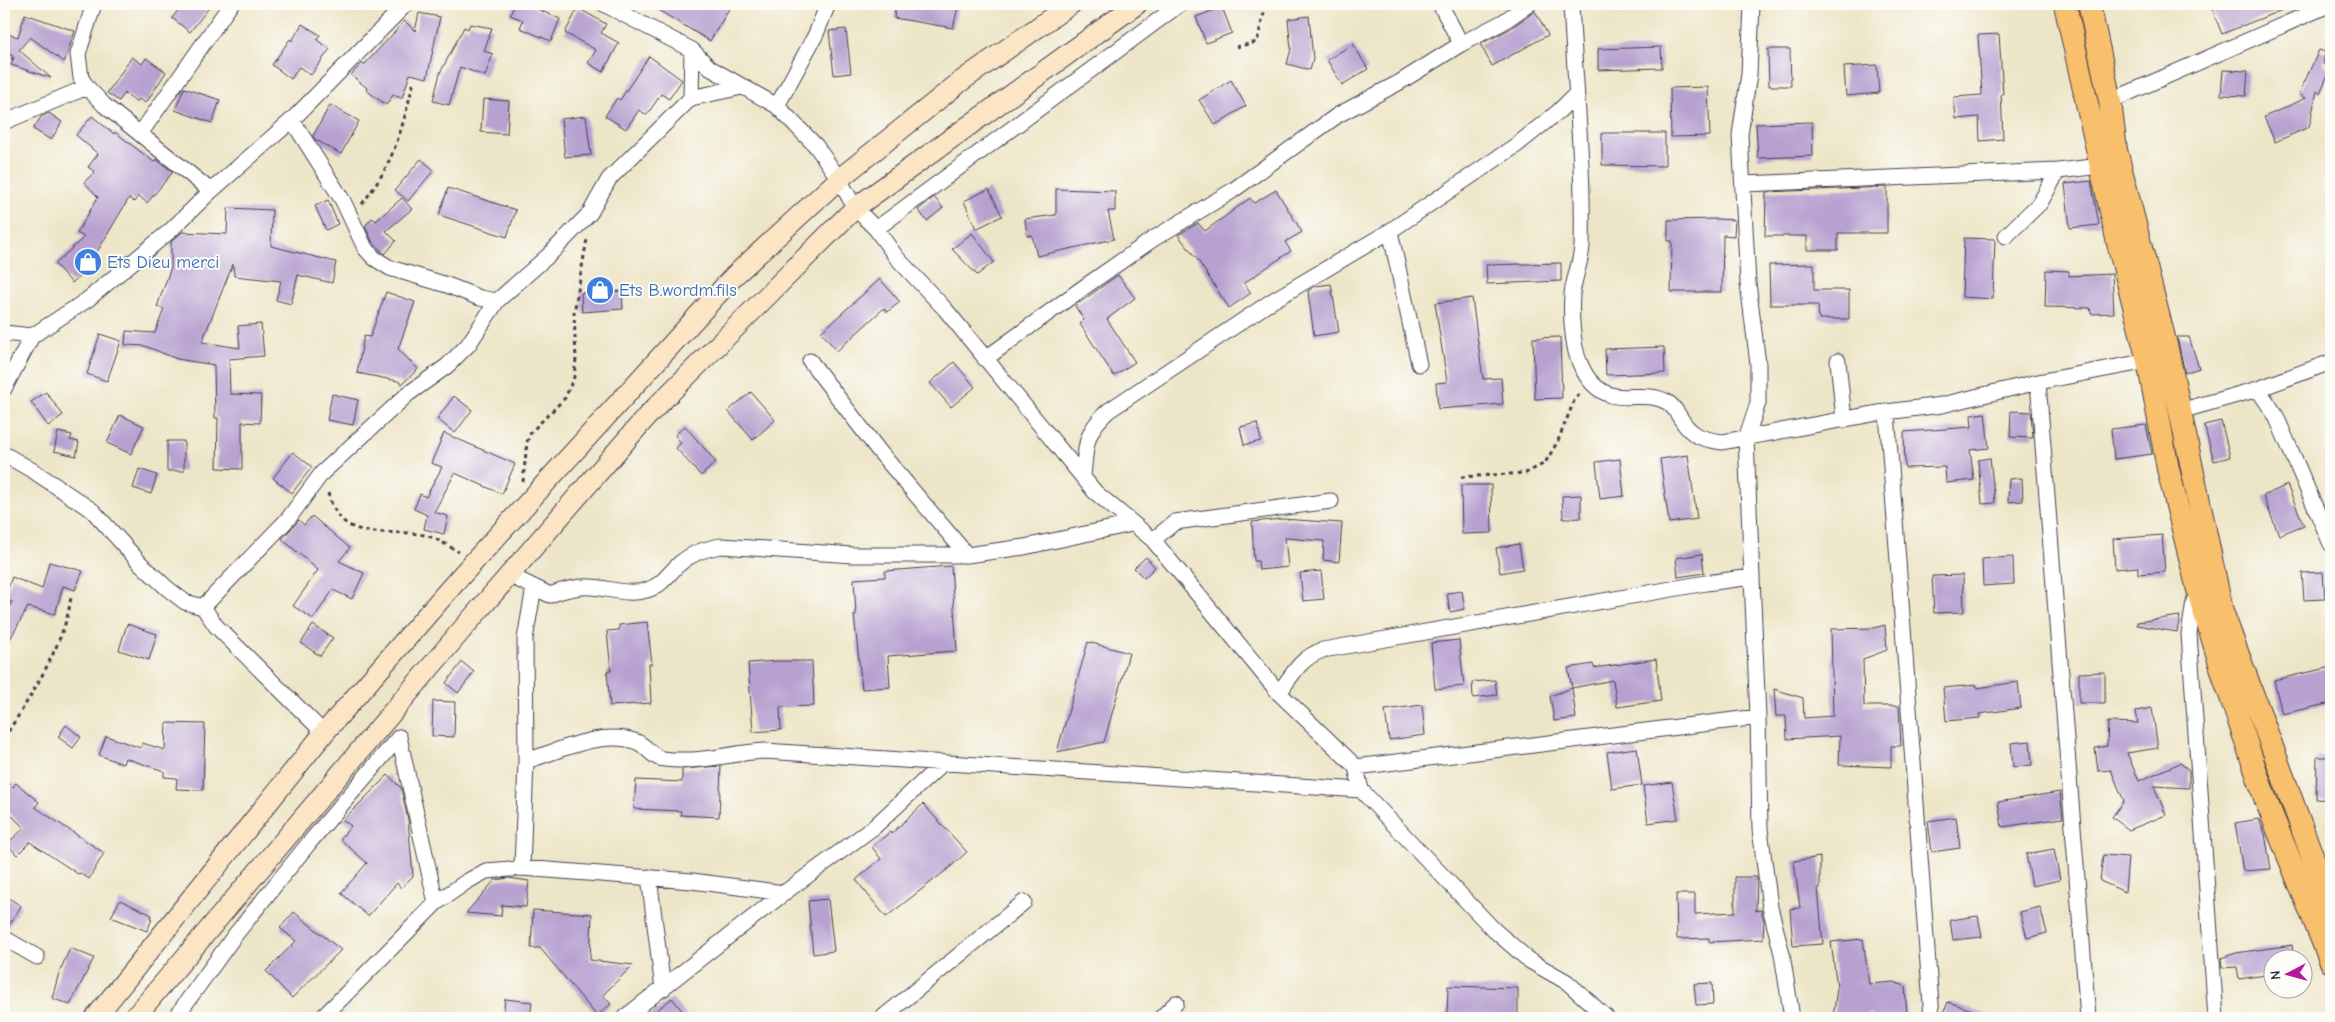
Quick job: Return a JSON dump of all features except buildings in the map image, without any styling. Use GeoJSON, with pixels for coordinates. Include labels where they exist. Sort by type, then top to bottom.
{"type":"FeatureCollection","features":[{"type":"Feature","properties":{"kind":"main road"},"geometry":{"type":"LineString","coordinates":[[95,1018],[324,733],[474,561],[734,276],[839,179],[960,82],[1071,4]]}},
{"type":"Feature","properties":{"kind":"main road"},"geometry":{"type":"LineString","coordinates":[[134,1018],[509,575],[649,414],[856,208],[1137,4]]}},
{"type":"Feature","properties":{"kind":"main road"},"geometry":{"type":"LineString","coordinates":[[2065,4],[2100,166],[2148,361],[2168,469],[2199,594],[2225,680],[2265,798],[2331,962]]}},
{"type":"Feature","properties":{"kind":"main road"},"geometry":{"type":"LineString","coordinates":[[2089,4],[2110,101],[2116,150],[2167,349],[2222,610],[2331,907]]}},
{"type":"Feature","properties":{"kind":"street"},"geometry":{"type":"LineString","coordinates":[[94,4],[78,54],[81,78],[104,105],[211,191]]}},
{"type":"Feature","properties":{"kind":"street"},"geometry":{"type":"LineString","coordinates":[[140,134],[231,4]]}},
{"type":"Feature","properties":{"kind":"street"},"geometry":{"type":"LineString","coordinates":[[4,389],[32,336],[87,300],[171,230],[211,191],[292,120],[406,4]]}},
{"type":"Feature","properties":{"kind":"street"},"geometry":{"type":"LineString","coordinates":[[604,4],[692,50],[710,68],[777,106],[816,146],[856,208],[876,228],[897,258],[945,309],[1083,477],[1110,506],[1153,540],[1280,693],[1356,767],[1361,790],[1494,930],[1530,961],[1567,982],[1607,1018]]}},
{"type":"Feature","properties":{"kind":"street"},"geometry":{"type":"LineString","coordinates":[[777,106],[816,34],[828,4]]}},
{"type":"Feature","properties":{"kind":"street"},"geometry":{"type":"LineString","coordinates":[[876,228],[1180,4]]}},
{"type":"Feature","properties":{"kind":"street"},"geometry":{"type":"LineString","coordinates":[[1440,4],[1461,44]]}},
{"type":"Feature","properties":{"kind":"street"},"geometry":{"type":"LineString","coordinates":[[985,359],[1153,240],[1232,191],[1338,114],[1400,82],[1461,44],[1503,22],[1529,4]]}},
{"type":"Feature","properties":{"kind":"street"},"geometry":{"type":"LineString","coordinates":[[1571,4],[1582,248],[1572,294],[1575,346],[1581,365],[1591,383],[1605,394],[1627,398],[1648,396],[1666,401],[1673,406],[1682,422],[1699,438],[1722,442],[1942,405],[2038,382],[2148,361]]}},
{"type":"Feature","properties":{"kind":"street"},"geometry":{"type":"LineString","coordinates":[[1752,4],[1749,74],[1740,135],[1748,283],[1758,364],[1758,403],[1746,439],[1758,717],[1760,829],[1770,907],[1782,954],[1792,1018]]}},
{"type":"Feature","properties":{"kind":"street"},"geometry":{"type":"LineString","coordinates":[[2110,101],[2331,4]]}},
{"type":"Feature","properties":{"kind":"street"},"geometry":{"type":"LineString","coordinates":[[691,98],[692,50]]}},
{"type":"Feature","properties":{"kind":"street"},"geometry":{"type":"LineString","coordinates":[[4,122],[87,87]]}},
{"type":"Feature","properties":{"kind":"street"},"geometry":{"type":"LineString","coordinates":[[203,607],[288,519],[322,473],[408,394],[458,356],[468,345],[497,301],[549,255],[590,213],[609,179],[691,98],[742,87]]}},
{"type":"Feature","properties":{"kind":"street"},"geometry":{"type":"LineString","coordinates":[[1083,477],[1087,437],[1094,424],[1108,411],[1272,301],[1390,231],[1518,144],[1559,111],[1576,94]]}},
{"type":"Feature","properties":{"kind":"street"},"geometry":{"type":"LineString","coordinates":[[292,120],[343,201],[365,248],[374,258],[390,268],[447,285],[480,298],[497,301]]}},
{"type":"Feature","properties":{"kind":"street"},"geometry":{"type":"LineString","coordinates":[[1744,184],[2058,171],[2100,166]]}},
{"type":"Feature","properties":{"kind":"street"},"geometry":{"type":"LineString","coordinates":[[2006,236],[2040,203],[2058,171]]}},
{"type":"Feature","properties":{"kind":"street"},"geometry":{"type":"LineString","coordinates":[[1390,231],[1419,364]]}},
{"type":"Feature","properties":{"kind":"street"},"geometry":{"type":"LineString","coordinates":[[4,333],[32,336]]}},
{"type":"Feature","properties":{"kind":"street"},"geometry":{"type":"LineString","coordinates":[[810,361],[879,451],[967,555]]}},
{"type":"Feature","properties":{"kind":"street"},"geometry":{"type":"LineString","coordinates":[[1838,361],[1844,420]]}},
{"type":"Feature","properties":{"kind":"street"},"geometry":{"type":"LineString","coordinates":[[2180,411],[2258,388],[2331,362]]}},
{"type":"Feature","properties":{"kind":"street"},"geometry":{"type":"LineString","coordinates":[[2038,382],[2088,1018]]}},
{"type":"Feature","properties":{"kind":"street"},"geometry":{"type":"LineString","coordinates":[[2258,388],[2276,416],[2331,544]]}},
{"type":"Feature","properties":{"kind":"street"},"geometry":{"type":"LineString","coordinates":[[1887,413],[1932,1018]]}},
{"type":"Feature","properties":{"kind":"street"},"geometry":{"type":"LineString","coordinates":[[4,454],[35,472],[92,512],[141,564],[168,589],[185,602],[203,607],[216,626],[324,733]]}},
{"type":"Feature","properties":{"kind":"street"},"geometry":{"type":"LineString","coordinates":[[1153,540],[1175,522],[1332,501]]}},
{"type":"Feature","properties":{"kind":"street"},"geometry":{"type":"LineString","coordinates":[[509,575],[550,595],[568,588],[590,586],[627,592],[647,591],[664,581],[679,564],[699,550],[721,546],[853,555],[967,555],[1024,547],[1132,524]]}},
{"type":"Feature","properties":{"kind":"street"},"geometry":{"type":"LineString","coordinates":[[1280,693],[1310,654],[1323,650],[1706,583],[1752,577]]}},
{"type":"Feature","properties":{"kind":"street"},"geometry":{"type":"LineString","coordinates":[[522,868],[526,761],[525,639],[534,587]]}},
{"type":"Feature","properties":{"kind":"street"},"geometry":{"type":"LineString","coordinates":[[2199,594],[2194,601],[2189,634],[2216,1018]]}},
{"type":"Feature","properties":{"kind":"street"},"geometry":{"type":"LineString","coordinates":[[1356,767],[1758,717]]}},
{"type":"Feature","properties":{"kind":"street"},"geometry":{"type":"LineString","coordinates":[[175,1018],[235,935],[308,843],[399,736],[436,903]]}},
{"type":"Feature","properties":{"kind":"street"},"geometry":{"type":"LineString","coordinates":[[526,761],[586,742],[615,738],[638,742],[658,758],[680,760],[708,760],[739,752],[765,751],[1361,790]]}},
{"type":"Feature","properties":{"kind":"street"},"geometry":{"type":"LineString","coordinates":[[624,1018],[784,893],[874,827],[943,763]]}},
{"type":"Feature","properties":{"kind":"street"},"geometry":{"type":"LineString","coordinates":[[322,1018],[436,903],[486,871],[522,868],[649,877],[784,893]]}},
{"type":"Feature","properties":{"kind":"street"},"geometry":{"type":"LineString","coordinates":[[649,877],[663,989]]}},
{"type":"Feature","properties":{"kind":"street"},"geometry":{"type":"LineString","coordinates":[[882,1018],[1024,902]]}},
{"type":"Feature","properties":{"kind":"street"},"geometry":{"type":"LineString","coordinates":[[4,938],[37,957]]}},
{"type":"Feature","properties":{"kind":"street"},"geometry":{"type":"LineString","coordinates":[[1161,1018],[1176,1004]]}},
{"type":"Feature","properties":{"kind":"path"},"geometry":{"type":"LineString","coordinates":[[1236,48],[1257,42],[1266,4]]}},
{"type":"Feature","properties":{"kind":"path"},"geometry":{"type":"LineString","coordinates":[[351,219],[375,188],[390,162],[396,148],[414,81]]}},
{"type":"Feature","properties":{"kind":"path"},"geometry":{"type":"LineString","coordinates":[[523,507],[523,474],[527,442],[531,432],[565,398],[574,377],[576,359],[574,313],[590,213]]}},
{"type":"Feature","properties":{"kind":"path"},"geometry":{"type":"LineString","coordinates":[[1460,477],[1526,473],[1545,463],[1558,441],[1574,401],[1591,383]]}},
{"type":"Feature","properties":{"kind":"path"},"geometry":{"type":"LineString","coordinates":[[322,473],[332,508],[342,521],[354,528],[425,536],[438,540],[474,561]]}},
{"type":"Feature","properties":{"kind":"path"},"geometry":{"type":"LineString","coordinates":[[4,738],[54,651],[70,613],[71,595]]}},
{"type":"Feature","properties":{"kind":"place","name":"Ets Dieu merci"},"geometry":{"type":"Point","coordinates":[88,262]}},
{"type":"Feature","properties":{"kind":"place","name":"Ets B.wordm.fils"},"geometry":{"type":"Point","coordinates":[600,290]}}]}
